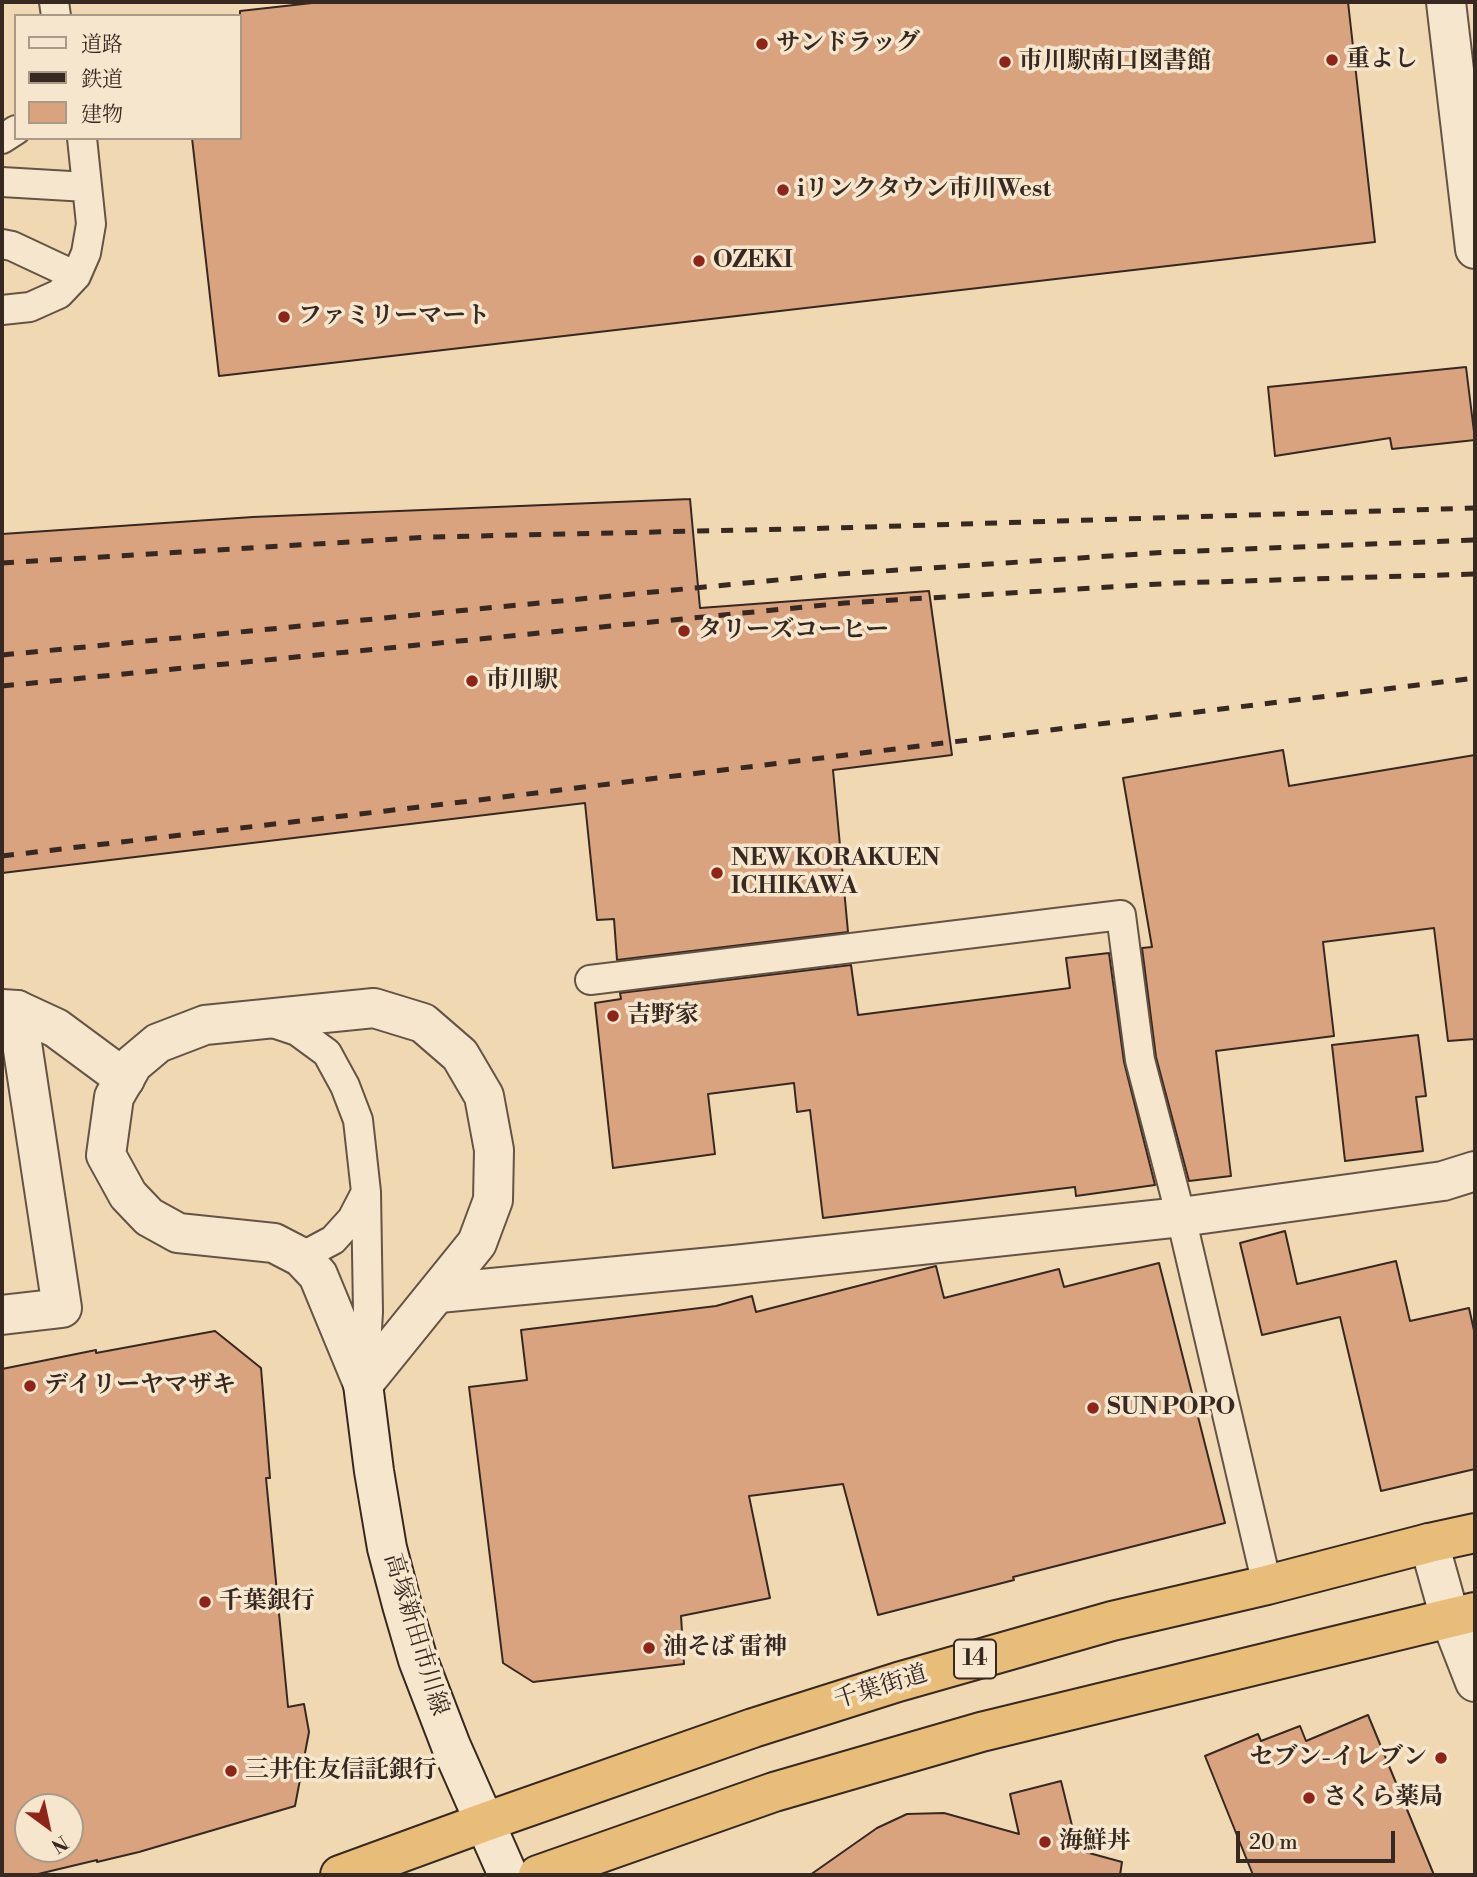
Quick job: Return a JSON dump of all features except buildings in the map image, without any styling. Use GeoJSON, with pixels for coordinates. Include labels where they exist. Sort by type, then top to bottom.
{"type":"FeatureCollection","features":[{"type":"Feature","properties":{"kind":"highway","name":"千葉街道"},"geometry":{"type":"LineString","coordinates":[[340,1875],[753,1728],[922,1674],[1112,1621],[1475,1533]]}},
{"type":"Feature","properties":{"kind":"highway"},"geometry":{"type":"LineString","coordinates":[[538,1875],[774,1791],[981,1732],[1462,1615]]}},
{"type":"Feature","properties":{"kind":"street"},"geometry":{"type":"LineString","coordinates":[[1446,2],[1475,249]]}},
{"type":"Feature","properties":{"kind":"street"},"geometry":{"type":"LineString","coordinates":[[301,1257],[274,1243],[178,1233],[149,1217],[128,1195],[106,1155],[114,1097],[133,1064],[158,1043],[205,1025],[373,1008],[423,1023],[460,1055],[484,1096],[494,1150],[493,1200],[477,1243],[363,1384]]}},
{"type":"Feature","properties":{"kind":"street"},"geometry":{"type":"LineString","coordinates":[[9,1010],[56,1028],[124,1079]]}},
{"type":"Feature","properties":{"kind":"street"},"geometry":{"type":"LineString","coordinates":[[2,1315],[62,1308],[9,1010]]}},
{"type":"Feature","properties":{"kind":"street"},"geometry":{"type":"LineString","coordinates":[[439,1293],[734,1265],[1181,1217],[1443,1181],[1475,1171]]}},
{"type":"Feature","properties":{"kind":"street","name":"高塚新田市川線"},"geometry":{"type":"LineString","coordinates":[[301,1257],[318,1275],[363,1384],[387,1548],[418,1660],[451,1746],[508,1875]]}},
{"type":"Feature","properties":{"kind":"street"},"geometry":{"type":"LineString","coordinates":[[1429,1542],[1462,1615],[1475,1682]]}},
{"type":"Feature","properties":{"kind":"lane"},"geometry":{"type":"LineString","coordinates":[[2,310],[30,307],[59,294],[76,276],[86,253],[91,224],[82,140]]}},
{"type":"Feature","properties":{"kind":"lane"},"geometry":{"type":"LineString","coordinates":[[2,182],[87,187]]}},
{"type":"Feature","properties":{"kind":"lane"},"geometry":{"type":"LineString","coordinates":[[2,244],[12,246],[76,276]]}},
{"type":"Feature","properties":{"kind":"lane"},"geometry":{"type":"LineString","coordinates":[[590,980],[1121,915],[1140,1060],[1181,1217],[1268,1585]]}},
{"type":"Feature","properties":{"kind":"lane"},"geometry":{"type":"LineString","coordinates":[[261,1019],[297,1031],[327,1053],[345,1086],[358,1120],[366,1192],[368,1312],[363,1384]]}},
{"type":"Feature","properties":{"kind":"lane"},"geometry":{"type":"LineString","coordinates":[[301,1257],[333,1240],[352,1219],[366,1192]]}},
{"type":"Feature","properties":{"kind":"railway"},"geometry":{"type":"LineString","coordinates":[[2,563],[431,537],[834,528],[1475,508]]}},
{"type":"Feature","properties":{"kind":"railway"},"geometry":{"type":"LineString","coordinates":[[2,655],[839,574],[1170,552],[1475,540]]}},
{"type":"Feature","properties":{"kind":"railway"},"geometry":{"type":"LineString","coordinates":[[2,686],[845,603],[1176,583],[1475,574]]}},
{"type":"Feature","properties":{"kind":"railway"},"geometry":{"type":"LineString","coordinates":[[2,856],[1475,678]]}},
{"type":"Feature","properties":{"kind":"place","name":"サンドラッグ"},"geometry":{"type":"Point","coordinates":[762,44]}},
{"type":"Feature","properties":{"kind":"place","name":"重よし"},"geometry":{"type":"Point","coordinates":[1332,60]}},
{"type":"Feature","properties":{"kind":"place","name":"市川駅南口図書館"},"geometry":{"type":"Point","coordinates":[1005,62]}},
{"type":"Feature","properties":{"kind":"place","name":"iリンクタウン市川West"},"geometry":{"type":"Point","coordinates":[783,190]}},
{"type":"Feature","properties":{"kind":"place","name":"OZEKI"},"geometry":{"type":"Point","coordinates":[699,261]}},
{"type":"Feature","properties":{"kind":"place","name":"ファミリーマート"},"geometry":{"type":"Point","coordinates":[284,317]}},
{"type":"Feature","properties":{"kind":"place","name":"タリーズコーヒー"},"geometry":{"type":"Point","coordinates":[684,631]}},
{"type":"Feature","properties":{"kind":"place","name":"市川駅"},"geometry":{"type":"Point","coordinates":[472,681]}},
{"type":"Feature","properties":{"kind":"place","name":"NEW KORAKUEN ICHIKAWA"},"geometry":{"type":"Point","coordinates":[717,873]}},
{"type":"Feature","properties":{"kind":"place","name":"吉野家"},"geometry":{"type":"Point","coordinates":[613,1016]}},
{"type":"Feature","properties":{"kind":"place","name":"デイリーヤマザキ"},"geometry":{"type":"Point","coordinates":[30,1386]}},
{"type":"Feature","properties":{"kind":"place","name":"SUN POPO"},"geometry":{"type":"Point","coordinates":[1093,1408]}},
{"type":"Feature","properties":{"kind":"place","name":"千葉銀行"},"geometry":{"type":"Point","coordinates":[205,1602]}},
{"type":"Feature","properties":{"kind":"place","name":"油そば 雷神"},"geometry":{"type":"Point","coordinates":[649,1648]}},
{"type":"Feature","properties":{"kind":"place","name":"セブン-イレブン"},"geometry":{"type":"Point","coordinates":[1441,1758]}},
{"type":"Feature","properties":{"kind":"place","name":"三井住友信託銀行"},"geometry":{"type":"Point","coordinates":[231,1771]}},
{"type":"Feature","properties":{"kind":"place","name":"さくら薬局"},"geometry":{"type":"Point","coordinates":[1309,1798]}},
{"type":"Feature","properties":{"kind":"place","name":"海鮮丼"},"geometry":{"type":"Point","coordinates":[1045,1842]}}]}
